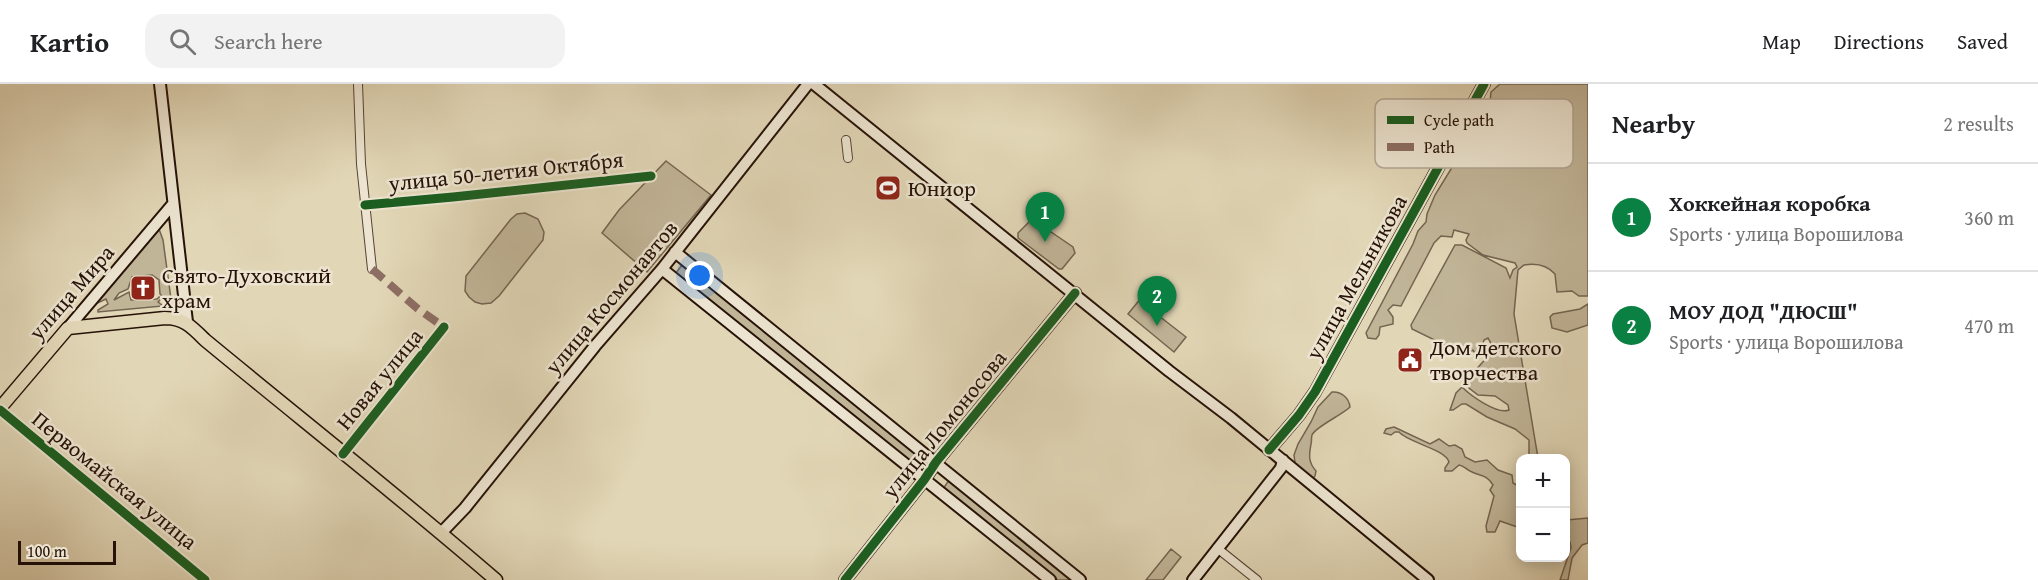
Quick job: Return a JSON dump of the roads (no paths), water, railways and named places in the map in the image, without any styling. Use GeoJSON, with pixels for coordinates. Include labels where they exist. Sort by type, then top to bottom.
{"type":"FeatureCollection","features":[{"type":"Feature","properties":{"kind":"main road"},"geometry":{"type":"LineString","coordinates":[[160,84],[187,322]]}},
{"type":"Feature","properties":{"kind":"main road","name":"улица Космонавтов"},"geometry":{"type":"LineString","coordinates":[[442,532],[465,508],[595,346],[662,269],[808,84]]}},
{"type":"Feature","properties":{"kind":"main road","name":"улица Мельникова"},"geometry":{"type":"LineString","coordinates":[[1476,99],[1484,84]]}},
{"type":"Feature","properties":{"kind":"main road"},"geometry":{"type":"LineString","coordinates":[[819,86],[1160,364],[1283,460],[1428,580]]}},
{"type":"Feature","properties":{"kind":"main road","name":"улица Мельникова"},"geometry":{"type":"LineString","coordinates":[[1269,450],[1315,392],[1438,168]]}},
{"type":"Feature","properties":{"kind":"main road","name":"улица Мира"},"geometry":{"type":"LineString","coordinates":[[0,409],[173,204]]}},
{"type":"Feature","properties":{"kind":"main road"},"geometry":{"type":"LineString","coordinates":[[675,252],[1080,580]]}},
{"type":"Feature","properties":{"kind":"main road"},"geometry":{"type":"LineString","coordinates":[[662,269],[1050,580]]}},
{"type":"Feature","properties":{"kind":"main road","name":"улица Ломоносова"},"geometry":{"type":"LineString","coordinates":[[844,580],[936,462],[1075,293]]}},
{"type":"Feature","properties":{"kind":"main road"},"geometry":{"type":"LineString","coordinates":[[68,328],[75,325],[165,318],[187,322],[209,344],[442,532],[496,580]]}},
{"type":"Feature","properties":{"kind":"main road"},"geometry":{"type":"LineString","coordinates":[[1193,580],[1281,468],[1283,460]]}},
{"type":"Feature","properties":{"kind":"street"},"geometry":{"type":"LineString","coordinates":[[358,84],[361,164],[372,269]]}},
{"type":"Feature","properties":{"kind":"street"},"geometry":{"type":"LineString","coordinates":[[846,141],[848,158]]}},
{"type":"Feature","properties":{"kind":"street","name":"улица 50-летия Октября"},"geometry":{"type":"LineString","coordinates":[[365,204],[651,176]]}},
{"type":"Feature","properties":{"kind":"street","name":"Новая улица"},"geometry":{"type":"LineString","coordinates":[[344,454],[444,327]]}},
{"type":"Feature","properties":{"kind":"street","name":"Первомайская улица"},"geometry":{"type":"LineString","coordinates":[[0,409],[205,580]]}},
{"type":"Feature","properties":{"kind":"street"},"geometry":{"type":"LineString","coordinates":[[1217,548],[1257,580]]}},
{"type":"Feature","properties":{"kind":"place","name":"Юниор"},"geometry":{"type":"Point","coordinates":[888,188]}},
{"type":"Feature","properties":{"kind":"place","name":"Хоккейная коробка"},"geometry":{"type":"Point","coordinates":[1045,242]}},
{"type":"Feature","properties":{"kind":"place","name":"Свято-Духовский храм"},"geometry":{"type":"Point","coordinates":[143,288]}},
{"type":"Feature","properties":{"kind":"place","name":"МОУ ДОД \"ДЮСШ\""},"geometry":{"type":"Point","coordinates":[1157,326]}},
{"type":"Feature","properties":{"kind":"place","name":"Дом детского творчества"},"geometry":{"type":"Point","coordinates":[1410,360]}}]}
